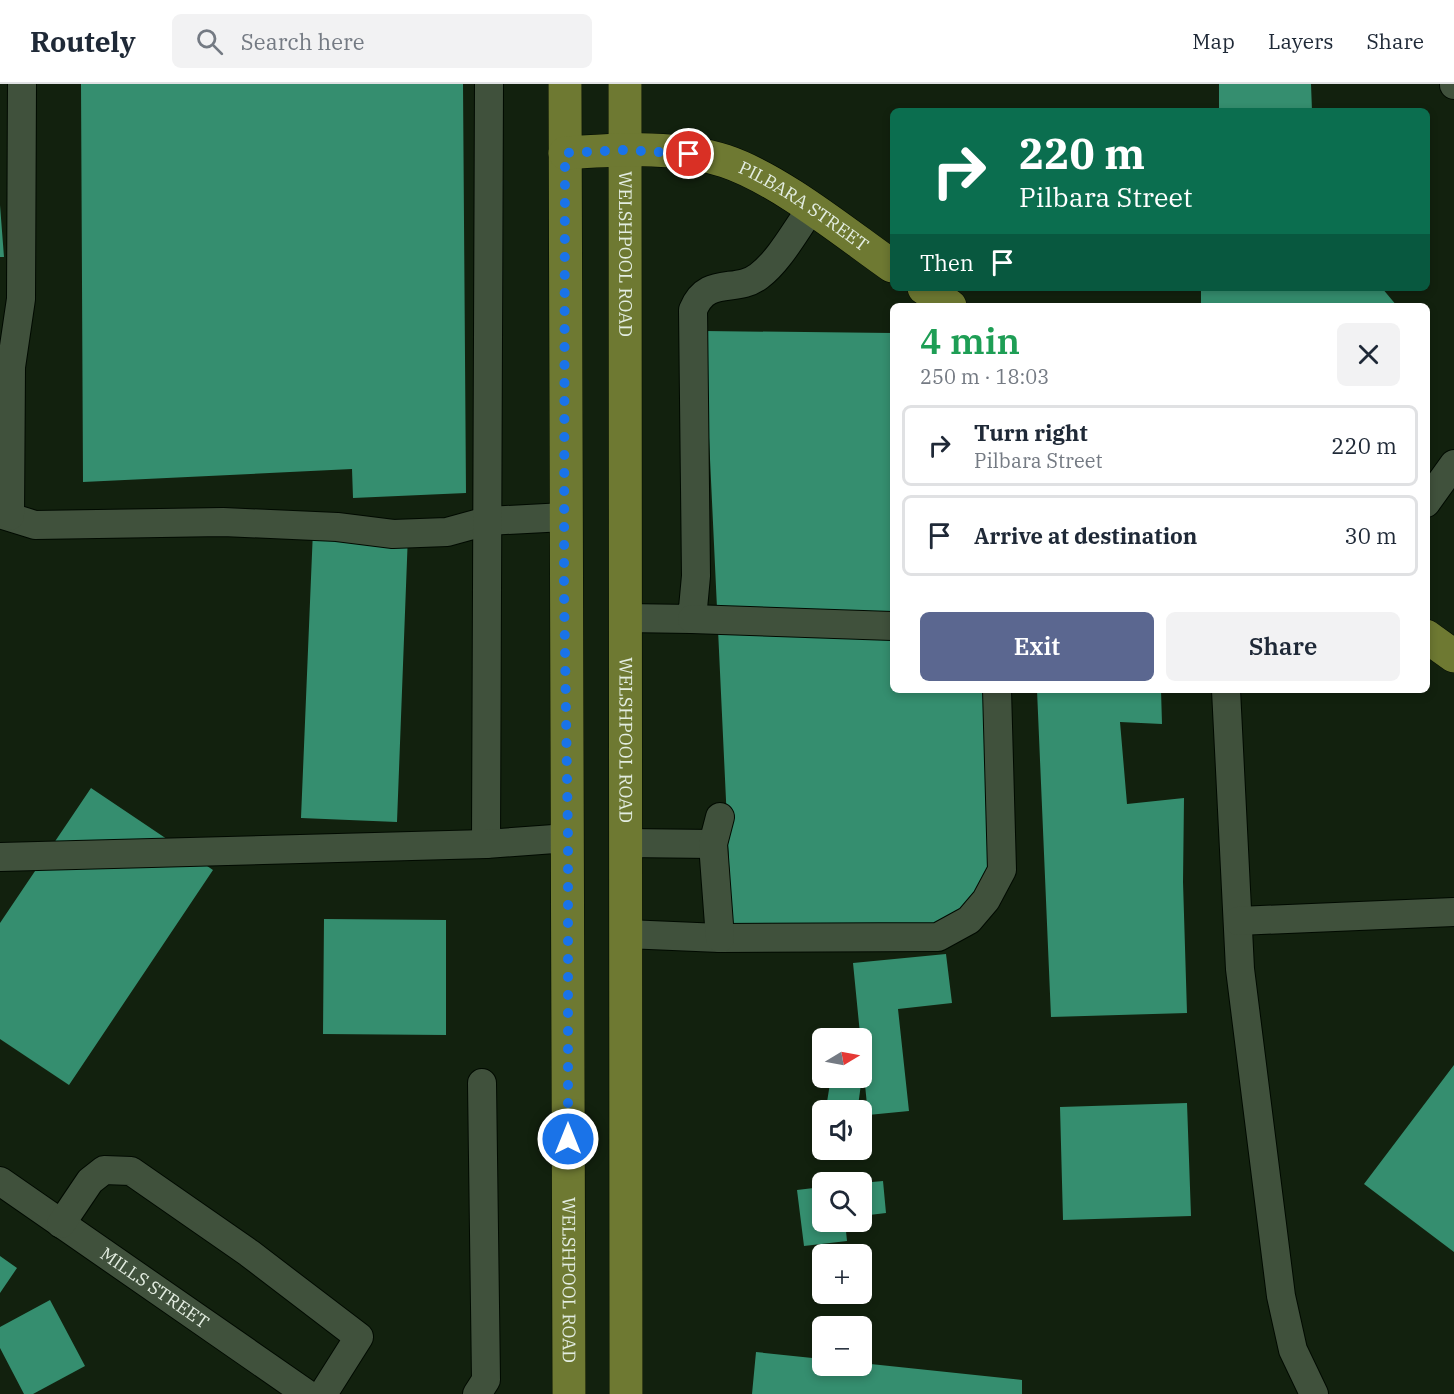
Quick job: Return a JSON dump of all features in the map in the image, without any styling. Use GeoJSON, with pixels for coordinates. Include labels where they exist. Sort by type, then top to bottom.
{"type":"FeatureCollection","features":[{"type":"Feature","properties":{"kind":"main road","name":"WELSHPOOL ROAD"},"geometry":{"type":"LineString","coordinates":[[564,84],[568,1394]]}},
{"type":"Feature","properties":{"kind":"main road","name":"WELSHPOOL ROAD"},"geometry":{"type":"LineString","coordinates":[[625,84],[626,1394]]}},
{"type":"Feature","properties":{"kind":"main road","name":"PILBARA STREET"},"geometry":{"type":"LineString","coordinates":[[565,153],[625,150],[689,154],[724,161],[757,174],[890,265]]}},
{"type":"Feature","properties":{"kind":"main road"},"geometry":{"type":"LineString","coordinates":[[928,291],[946,303]]}},
{"type":"Feature","properties":{"kind":"main road"},"geometry":{"type":"LineString","coordinates":[[1430,639],[1454,656]]}},
{"type":"Feature","properties":{"kind":"street"},"geometry":{"type":"LineString","coordinates":[[22,84],[21,299],[11,367],[5,515],[35,525],[223,522],[337,527],[393,534],[447,532],[487,521],[565,518]]}},
{"type":"Feature","properties":{"kind":"street"},"geometry":{"type":"LineString","coordinates":[[486,844],[489,84]]}},
{"type":"Feature","properties":{"kind":"street"},"geometry":{"type":"LineString","coordinates":[[692,619],[696,576],[693,310],[698,297],[713,288],[757,278],[768,268],[811,210]]}},
{"type":"Feature","properties":{"kind":"street"},"geometry":{"type":"LineString","coordinates":[[1430,497],[1454,464]]}},
{"type":"Feature","properties":{"kind":"street"},"geometry":{"type":"LineString","coordinates":[[626,618],[890,626]]}},
{"type":"Feature","properties":{"kind":"street"},"geometry":{"type":"LineString","coordinates":[[626,934],[720,938],[938,937],[969,920],[986,900],[1002,870],[997,693]]}},
{"type":"Feature","properties":{"kind":"street"},"geometry":{"type":"LineString","coordinates":[[1226,693],[1240,969],[1281,1296],[1293,1350],[1314,1394]]}},
{"type":"Feature","properties":{"kind":"street"},"geometry":{"type":"LineString","coordinates":[[720,817],[713,844],[720,938]]}},
{"type":"Feature","properties":{"kind":"street"},"geometry":{"type":"LineString","coordinates":[[0,857],[486,844],[568,838]]}},
{"type":"Feature","properties":{"kind":"street"},"geometry":{"type":"LineString","coordinates":[[627,843],[713,844]]}},
{"type":"Feature","properties":{"kind":"street"},"geometry":{"type":"LineString","coordinates":[[1238,921],[1454,912]]}},
{"type":"Feature","properties":{"kind":"street"},"geometry":{"type":"LineString","coordinates":[[477,1394],[486,1380],[482,1083]]}},
{"type":"Feature","properties":{"kind":"street"},"geometry":{"type":"LineString","coordinates":[[62,1224],[90,1182],[104,1170],[131,1171],[249,1253],[359,1337],[323,1394]]}},
{"type":"Feature","properties":{"kind":"street","name":"MILLS STREET"},"geometry":{"type":"LineString","coordinates":[[0,1181],[307,1394]]}},
{"type":"Feature","properties":{"kind":"building"},"geometry":{"type":"Polygon","coordinates":[[[81,84],[463,84],[466,493],[353,498],[352,469],[83,482],[81,84]]]}},
{"type":"Feature","properties":{"kind":"building"},"geometry":{"type":"Polygon","coordinates":[[[1219,84],[1311,84],[1312,108],[1219,108],[1219,84]]]}},
{"type":"Feature","properties":{"kind":"building"},"geometry":{"type":"Polygon","coordinates":[[[0,205],[4,257],[0,257],[0,205]]]}},
{"type":"Feature","properties":{"kind":"building"},"geometry":{"type":"Polygon","coordinates":[[[1201,291],[1384,291],[1394,303],[1201,303],[1201,291]]]}},
{"type":"Feature","properties":{"kind":"building"},"geometry":{"type":"Polygon","coordinates":[[[704,331],[890,333],[890,693],[995,693],[998,868],[948,923],[732,928],[704,331]]]}},
{"type":"Feature","properties":{"kind":"building"},"geometry":{"type":"Polygon","coordinates":[[[313,530],[408,534],[397,822],[301,818],[313,530]]]}},
{"type":"Feature","properties":{"kind":"building"},"geometry":{"type":"Polygon","coordinates":[[[1037,693],[1161,693],[1162,724],[1120,722],[1127,804],[1184,798],[1183,882],[1187,1013],[1051,1017],[1037,693]]]}},
{"type":"Feature","properties":{"kind":"building"},"geometry":{"type":"Polygon","coordinates":[[[91,788],[213,870],[69,1085],[0,1039],[0,923],[91,788]]]}},
{"type":"Feature","properties":{"kind":"building"},"geometry":{"type":"Polygon","coordinates":[[[324,919],[446,920],[446,1035],[323,1034],[324,919]]]}},
{"type":"Feature","properties":{"kind":"building"},"geometry":{"type":"Polygon","coordinates":[[[946,954],[952,1003],[898,1009],[909,1111],[872,1115],[872,1100],[867,1100],[865,1088],[872,1088],[872,1028],[859,1028],[853,963],[946,954]]]}},
{"type":"Feature","properties":{"kind":"building"},"geometry":{"type":"Polygon","coordinates":[[[1454,1065],[1454,1252],[1364,1184],[1454,1065]]]}},
{"type":"Feature","properties":{"kind":"building"},"geometry":{"type":"Polygon","coordinates":[[[829,1088],[860,1088],[859,1100],[827,1100],[829,1088]]]}},
{"type":"Feature","properties":{"kind":"building"},"geometry":{"type":"Polygon","coordinates":[[[1187,1103],[1191,1216],[1063,1220],[1060,1107],[1187,1103]]]}},
{"type":"Feature","properties":{"kind":"building"},"geometry":{"type":"Polygon","coordinates":[[[883,1181],[886,1213],[872,1215],[872,1182],[883,1181]]]}},
{"type":"Feature","properties":{"kind":"building"},"geometry":{"type":"Polygon","coordinates":[[[812,1188],[812,1232],[846,1232],[847,1241],[804,1246],[797,1190],[812,1188]]]}},
{"type":"Feature","properties":{"kind":"building"},"geometry":{"type":"Polygon","coordinates":[[[0,1256],[17,1268],[0,1293],[0,1256]]]}},
{"type":"Feature","properties":{"kind":"building"},"geometry":{"type":"Polygon","coordinates":[[[50,1300],[85,1366],[33,1394],[24,1394],[0,1348],[0,1327],[50,1300]]]}},
{"type":"Feature","properties":{"kind":"building"},"geometry":{"type":"Polygon","coordinates":[[[756,1352],[812,1358],[812,1376],[872,1376],[872,1364],[1022,1380],[1022,1394],[752,1394],[756,1352]]]}},
{"type":"Feature","properties":{"kind":"route"},"geometry":{"type":"LineString","coordinates":[[568,1139],[568,838],[564,589],[565,153],[625,150],[689,154]]}}]}
